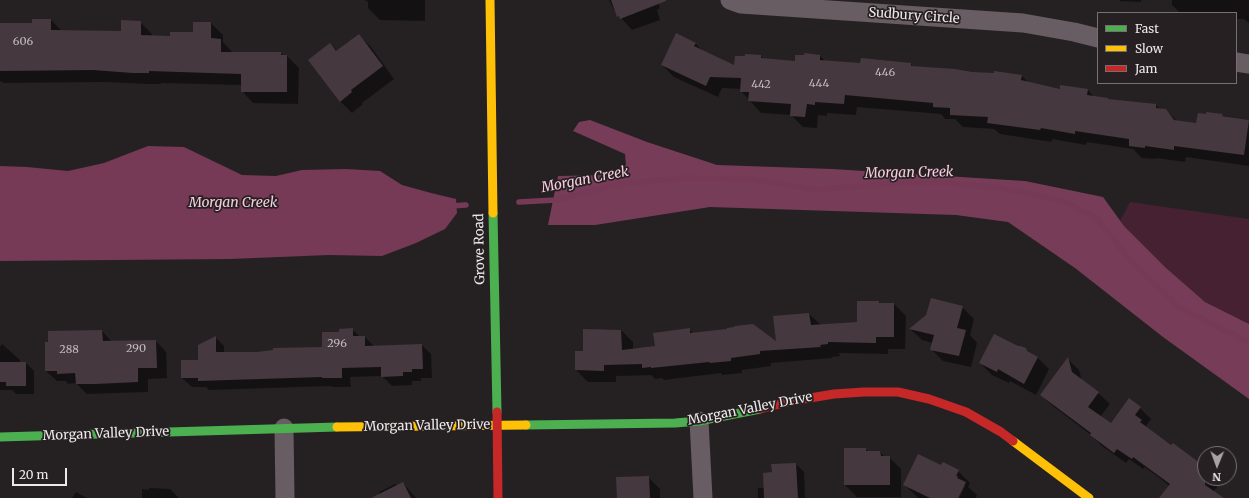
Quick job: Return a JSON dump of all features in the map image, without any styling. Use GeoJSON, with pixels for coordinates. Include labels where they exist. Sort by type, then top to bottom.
{"type":"FeatureCollection","features":[{"type":"Feature","properties":{"kind":"street","name":"Grove Road"},"geometry":{"type":"LineString","coordinates":[[490,0],[498,498]]}},
{"type":"Feature","properties":{"kind":"street","name":"Sudbury Circle"},"geometry":{"type":"LineString","coordinates":[[730,0],[741,4],[1023,23],[1097,38]]}},
{"type":"Feature","properties":{"kind":"street"},"geometry":{"type":"LineString","coordinates":[[1237,62],[1249,64]]}},
{"type":"Feature","properties":{"kind":"street","name":"Morgan Valley Drive"},"geometry":{"type":"LineString","coordinates":[[0,437],[284,428],[656,423],[699,420],[739,414],[792,401],[834,394],[898,392],[929,399],[966,412],[1001,432],[1089,498]]}},
{"type":"Feature","properties":{"kind":"street"},"geometry":{"type":"LineString","coordinates":[[699,420],[703,498]]}},
{"type":"Feature","properties":{"kind":"street"},"geometry":{"type":"LineString","coordinates":[[284,428],[285,498]]}},
{"type":"Feature","properties":{"kind":"shaded area"},"geometry":{"type":"Polygon","coordinates":[[[590,120],[647,142],[717,165],[832,169],[1025,181],[1103,197],[1124,226],[1165,267],[1205,302],[1249,324],[1249,399],[1163,337],[1075,268],[1008,222],[956,215],[710,207],[595,225],[548,225],[558,176],[609,175],[626,165],[625,154],[573,131],[579,122],[590,120]]]}},
{"type":"Feature","properties":{"kind":"shaded area"},"geometry":{"type":"Polygon","coordinates":[[[1130,202],[1249,219],[1249,324],[1205,302],[1165,267],[1124,226],[1120,221],[1130,202]]]}},
{"type":"Feature","properties":{"kind":"water"},"geometry":{"type":"Polygon","coordinates":[[[148,146],[184,147],[242,175],[276,176],[302,170],[346,169],[380,171],[402,185],[456,199],[457,213],[445,229],[416,243],[382,256],[329,255],[230,259],[0,261],[0,166],[68,171],[104,163],[148,146]]]}},
{"type":"Feature","properties":{"kind":"building"},"geometry":{"type":"Polygon","coordinates":[[[611,0],[666,1],[620,19],[619,16],[617,17],[611,0]]]}},
{"type":"Feature","properties":{"kind":"building"},"geometry":{"type":"Polygon","coordinates":[[[32,19],[51,19],[51,30],[121,31],[121,20],[141,21],[141,35],[170,36],[170,32],[193,32],[193,22],[211,22],[211,38],[221,39],[221,52],[281,52],[281,55],[287,55],[287,92],[241,92],[241,74],[149,71],[149,73],[133,73],[93,70],[0,71],[0,23],[32,23],[32,19]]]}},
{"type":"Feature","properties":{"kind":"building"},"geometry":{"type":"Polygon","coordinates":[[[676,33],[696,43],[694,46],[734,65],[735,56],[745,56],[745,54],[761,55],[761,58],[795,61],[795,55],[804,55],[804,53],[820,55],[820,60],[860,63],[861,58],[911,63],[911,66],[955,69],[972,72],[994,73],[994,71],[1022,75],[1021,80],[1060,89],[1060,85],[1088,89],[1087,95],[1108,99],[1156,104],[1156,108],[1166,109],[1174,120],[1196,123],[1198,113],[1206,114],[1206,112],[1223,114],[1222,116],[1249,120],[1244,155],[1174,146],[1174,150],[1145,146],[1145,148],[1129,146],[1129,139],[1075,131],[1075,134],[1041,128],[1040,130],[987,123],[988,117],[950,115],[950,108],[933,107],[933,103],[845,95],[844,104],[815,102],[815,105],[807,104],[805,117],[790,116],[791,104],[748,101],[749,92],[740,92],[741,78],[710,77],[706,86],[661,65],[676,33]]]}},
{"type":"Feature","properties":{"kind":"building"},"geometry":{"type":"Polygon","coordinates":[[[359,34],[383,66],[351,90],[352,92],[340,102],[308,60],[330,43],[336,51],[359,34]]]}},
{"type":"Feature","properties":{"kind":"building"},"geometry":{"type":"Polygon","coordinates":[[[931,298],[963,306],[957,328],[966,330],[959,356],[930,350],[934,335],[909,329],[926,315],[931,298]]]}},
{"type":"Feature","properties":{"kind":"building"},"geometry":{"type":"Polygon","coordinates":[[[857,301],[894,303],[894,337],[876,337],[876,343],[828,342],[828,344],[820,345],[821,347],[760,351],[760,354],[731,358],[731,361],[651,368],[642,368],[642,364],[604,365],[604,371],[575,370],[575,351],[583,351],[583,329],[621,330],[622,350],[655,346],[653,333],[690,328],[690,333],[727,329],[735,326],[753,324],[776,341],[773,316],[809,313],[811,325],[857,322],[857,301]]]}},
{"type":"Feature","properties":{"kind":"building"},"geometry":{"type":"Polygon","coordinates":[[[353,328],[353,336],[365,336],[365,346],[422,344],[423,369],[412,369],[412,372],[403,372],[403,376],[381,377],[381,367],[342,368],[342,378],[322,377],[198,381],[198,378],[181,378],[181,360],[198,360],[198,345],[216,336],[216,352],[257,352],[273,350],[273,348],[322,347],[322,332],[339,332],[339,329],[353,328]]]}},
{"type":"Feature","properties":{"kind":"building"},"geometry":{"type":"Polygon","coordinates":[[[102,330],[103,341],[156,340],[157,368],[138,368],[138,382],[95,384],[76,384],[75,373],[57,374],[57,371],[45,371],[45,342],[48,342],[48,331],[102,330]]]}},
{"type":"Feature","properties":{"kind":"building"},"geometry":{"type":"Polygon","coordinates":[[[994,334],[1018,346],[1026,348],[1027,351],[1038,357],[1024,384],[998,369],[997,372],[979,363],[994,334]]]}},
{"type":"Feature","properties":{"kind":"building"},"geometry":{"type":"Polygon","coordinates":[[[1068,357],[1072,372],[1099,392],[1088,407],[1111,423],[1129,398],[1141,407],[1135,415],[1142,420],[1140,422],[1171,445],[1173,443],[1197,461],[1197,486],[1206,486],[1224,498],[1159,498],[1170,484],[1133,457],[1132,459],[1117,449],[1114,453],[1090,435],[1091,433],[1040,395],[1068,357]]]}},
{"type":"Feature","properties":{"kind":"building"},"geometry":{"type":"Polygon","coordinates":[[[0,362],[26,362],[26,386],[6,386],[6,382],[0,382],[0,362]]]}},
{"type":"Feature","properties":{"kind":"building"},"geometry":{"type":"Polygon","coordinates":[[[844,448],[866,448],[866,451],[880,451],[881,456],[890,456],[890,485],[844,485],[844,448]]]}},
{"type":"Feature","properties":{"kind":"building"},"geometry":{"type":"Polygon","coordinates":[[[918,454],[941,465],[943,462],[959,470],[956,476],[958,476],[957,478],[966,482],[958,498],[930,498],[903,485],[918,454]]]}},
{"type":"Feature","properties":{"kind":"building"},"geometry":{"type":"Polygon","coordinates":[[[796,463],[798,498],[764,498],[763,473],[772,472],[771,464],[796,463]]]}},
{"type":"Feature","properties":{"kind":"building"},"geometry":{"type":"Polygon","coordinates":[[[649,476],[650,498],[617,498],[616,477],[649,476]]]}},
{"type":"Feature","properties":{"kind":"building"},"geometry":{"type":"Polygon","coordinates":[[[403,482],[411,498],[371,498],[403,482]]]}},
{"type":"Feature","properties":{"kind":"waterway","name":"Morgan Creek"},"geometry":{"type":"LineString","coordinates":[[519,202],[556,200],[619,184],[686,178],[751,179],[818,190],[882,184],[937,182],[1002,188],[1064,201],[1097,218],[1128,258],[1178,307],[1249,342]]}},
{"type":"Feature","properties":{"kind":"waterway","name":"Morgan Creek"},"geometry":{"type":"LineString","coordinates":[[450,206],[466,205]]}},
{"type":"Feature","properties":{"kind":"traffic: fast"},"geometry":{"type":"LineString","coordinates":[[493,213],[497,412]]}},
{"type":"Feature","properties":{"kind":"traffic: fast"},"geometry":{"type":"LineString","coordinates":[[526,425],[675,423],[699,421],[760,409]]}},
{"type":"Feature","properties":{"kind":"traffic: fast"},"geometry":{"type":"LineString","coordinates":[[0,437],[337,427]]}},
{"type":"Feature","properties":{"kind":"traffic: slow"},"geometry":{"type":"LineString","coordinates":[[490,0],[493,213]]}},
{"type":"Feature","properties":{"kind":"traffic: slow"},"geometry":{"type":"LineString","coordinates":[[337,427],[526,425]]}},
{"type":"Feature","properties":{"kind":"traffic: slow"},"geometry":{"type":"LineString","coordinates":[[1013,441],[1089,498]]}},
{"type":"Feature","properties":{"kind":"traffic: jam"},"geometry":{"type":"LineString","coordinates":[[760,409],[792,401],[834,394],[898,392],[929,399],[966,412],[1001,432],[1013,441]]}},
{"type":"Feature","properties":{"kind":"traffic: jam"},"geometry":{"type":"LineString","coordinates":[[497,412],[498,498]]}}]}
